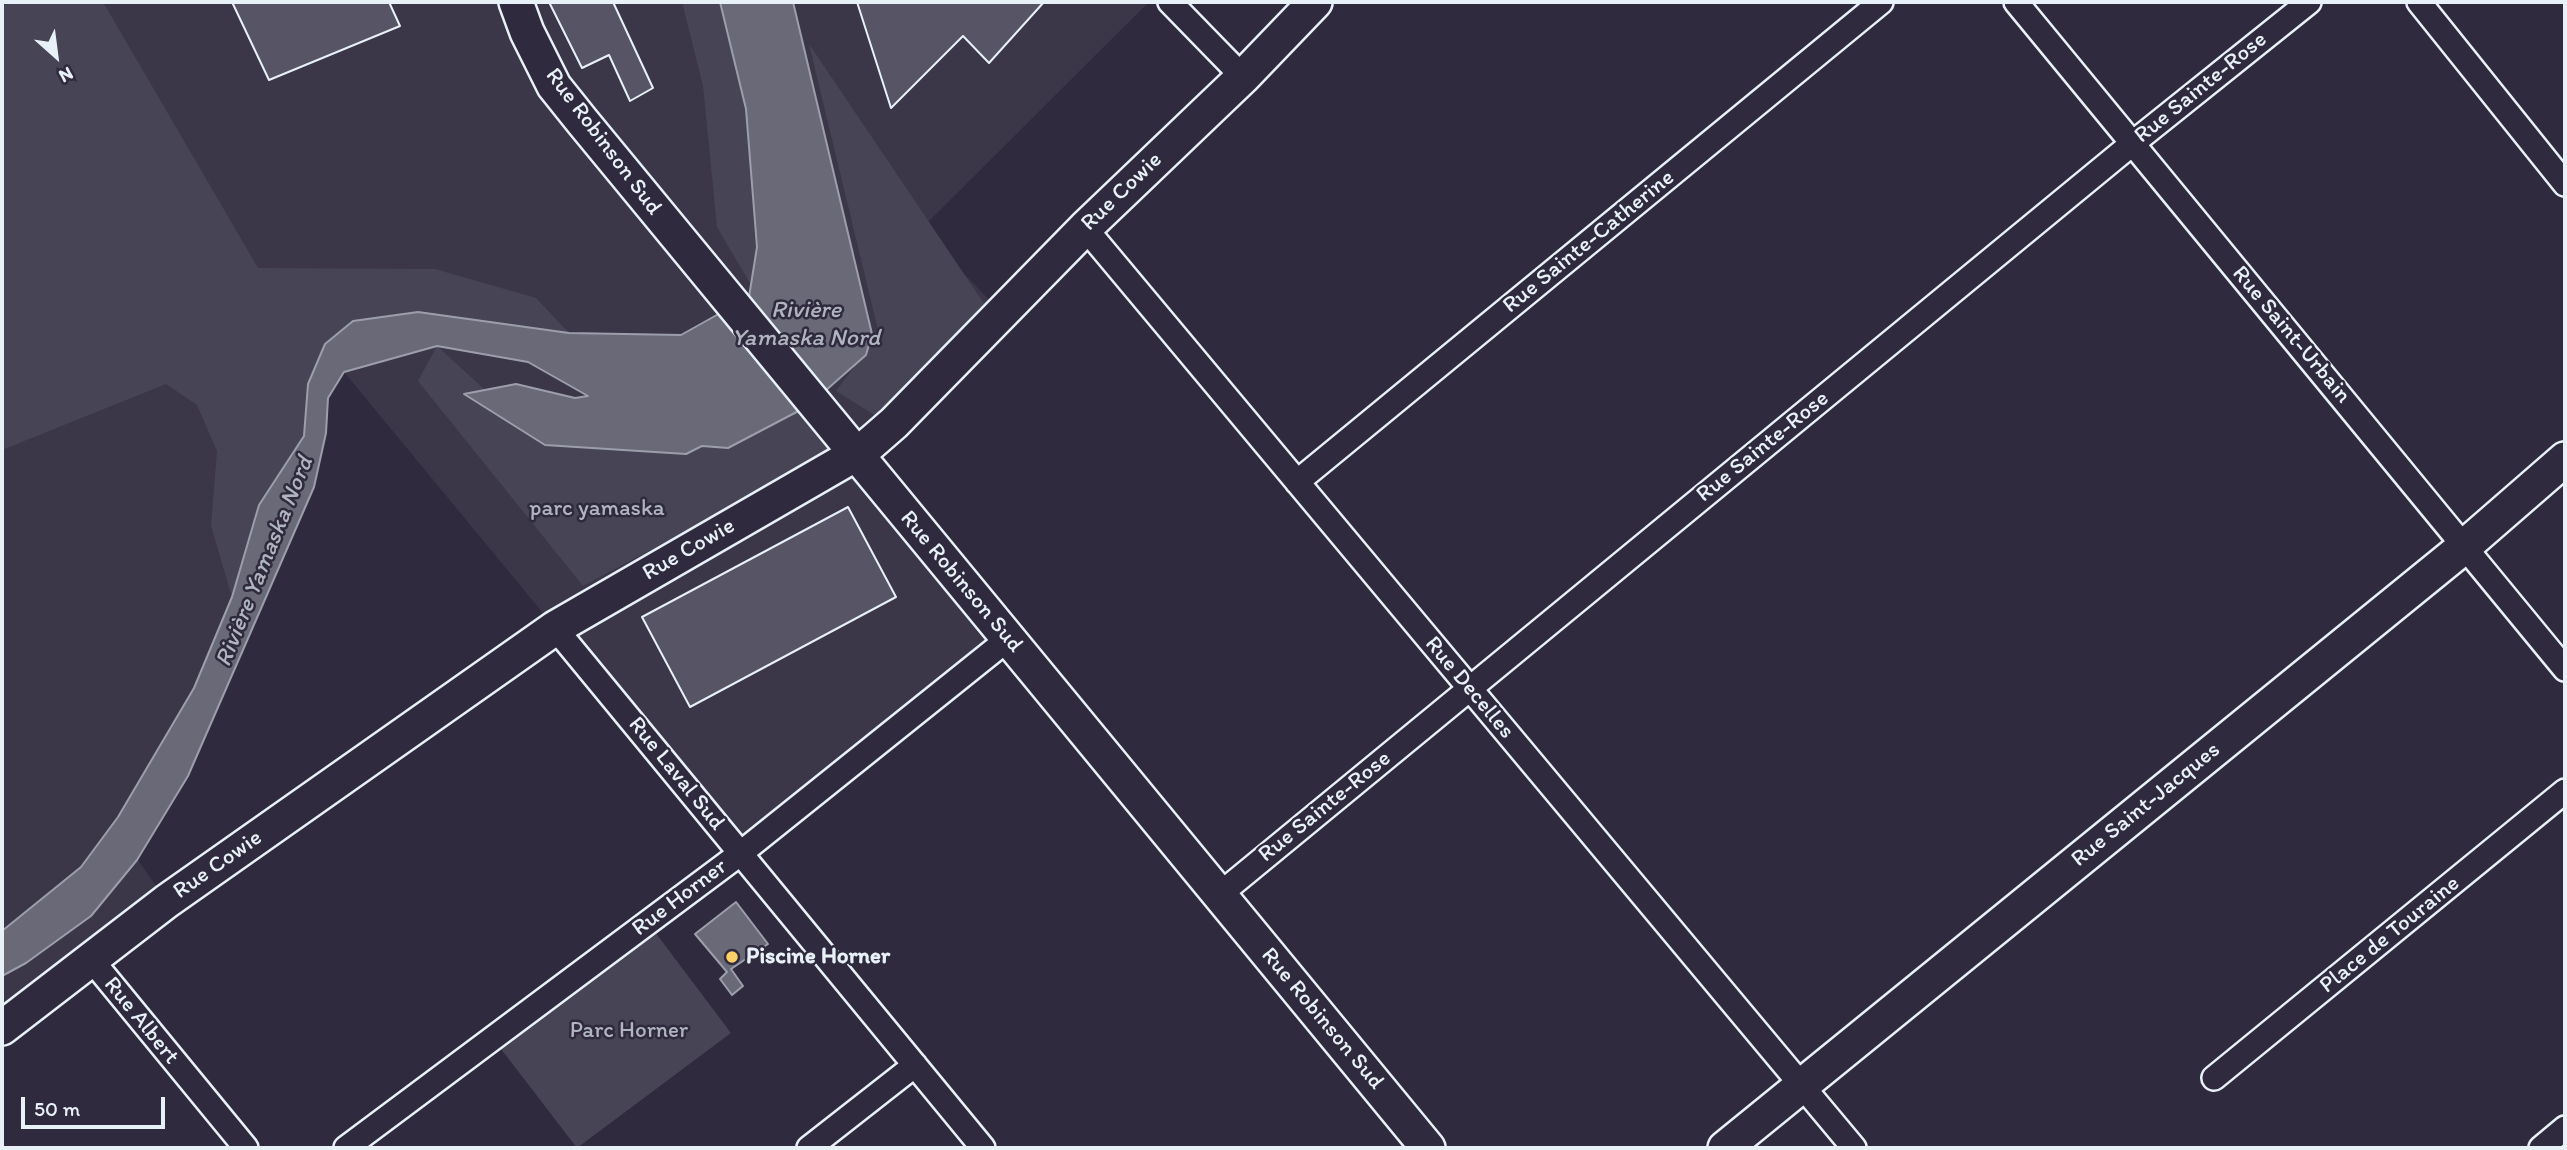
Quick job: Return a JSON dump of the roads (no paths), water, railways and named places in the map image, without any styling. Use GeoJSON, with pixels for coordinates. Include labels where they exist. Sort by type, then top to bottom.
{"type":"FeatureCollection","features":[{"type":"Feature","properties":{"kind":"street","name":"Rue Robinson Sud"},"geometry":{"type":"LineString","coordinates":[[516,2],[527,32],[554,86],[724,296],[1428,1148]]}},
{"type":"Feature","properties":{"kind":"street"},"geometry":{"type":"LineString","coordinates":[[1170,2],[1244,77]]}},
{"type":"Feature","properties":{"kind":"street","name":"Rue Cowie"},"geometry":{"type":"LineString","coordinates":[[2,1028],[167,901],[555,628],[849,446],[894,423],[1085,228],[1244,77],[1315,2]]}},
{"type":"Feature","properties":{"kind":"street","name":"Rue Sainte-Catherine"},"geometry":{"type":"LineString","coordinates":[[1297,482],[1881,2]]}},
{"type":"Feature","properties":{"kind":"street","name":"Rue Saint-Urbain"},"geometry":{"type":"LineString","coordinates":[[2016,2],[2565,669]]}},
{"type":"Feature","properties":{"kind":"street","name":"Rue Sainte-Rose"},"geometry":{"type":"LineString","coordinates":[[1219,895],[2133,143],[2309,2]]}},
{"type":"Feature","properties":{"kind":"street"},"geometry":{"type":"LineString","coordinates":[[2419,2],[2565,184]]}},
{"type":"Feature","properties":{"kind":"street","name":"Rue Decelles"},"geometry":{"type":"LineString","coordinates":[[1085,228],[1854,1148]]}},
{"type":"Feature","properties":{"kind":"street","name":"Rue Saint-Jacques"},"geometry":{"type":"LineString","coordinates":[[1725,1148],[2465,546],[2565,459]]}},
{"type":"Feature","properties":{"kind":"street","name":"Rue Laval Sud"},"geometry":{"type":"LineString","coordinates":[[555,628],[984,1148]]}},
{"type":"Feature","properties":{"kind":"street","name":"Rue Horner"},"geometry":{"type":"LineString","coordinates":[[345,1148],[741,853],[1008,639]]}},
{"type":"Feature","properties":{"kind":"street","name":"Place de Touraine"},"geometry":{"type":"LineString","coordinates":[[2214,1078],[2565,791]]}},
{"type":"Feature","properties":{"kind":"street","name":"Rue Albert"},"geometry":{"type":"LineString","coordinates":[[90,958],[246,1148]]}},
{"type":"Feature","properties":{"kind":"street"},"geometry":{"type":"LineString","coordinates":[[809,1148],[915,1065]]}},
{"type":"Feature","properties":{"kind":"street"},"geometry":{"type":"LineString","coordinates":[[2541,1148],[2565,1128]]}},
{"type":"Feature","properties":{"kind":"water","name":"Rivière Yamaska Nord"},"geometry":{"type":"Polygon","coordinates":[[[720,2],[793,2],[872,334],[866,355],[808,406],[728,448],[702,446],[686,454],[545,445],[464,394],[516,384],[575,398],[588,396],[528,362],[437,346],[344,372],[328,398],[326,433],[314,487],[188,776],[137,860],[91,916],[26,963],[2,976],[2,931],[81,867],[118,817],[194,688],[232,597],[259,505],[304,436],[308,384],[325,344],[353,321],[418,312],[569,333],[681,335],[749,297],[757,247],[746,109],[720,2]]]}},
{"type":"Feature","properties":{"kind":"water","name":"Piscine Horner"},"geometry":{"type":"Polygon","coordinates":[[[736,902],[768,944],[731,969],[743,986],[732,995],[720,979],[727,972],[695,934],[736,902]]]}},
{"type":"Feature","properties":{"kind":"place","name":"Piscine Horner"},"geometry":{"type":"Point","coordinates":[732,957]}},
{"type":"Feature","properties":{"kind":"park label","name":"parc yamaska"},"geometry":{"type":"Point","coordinates":[597,509]}},
{"type":"Feature","properties":{"kind":"park label","name":"Parc Horner"},"geometry":{"type":"Point","coordinates":[629,1031]}}]}
